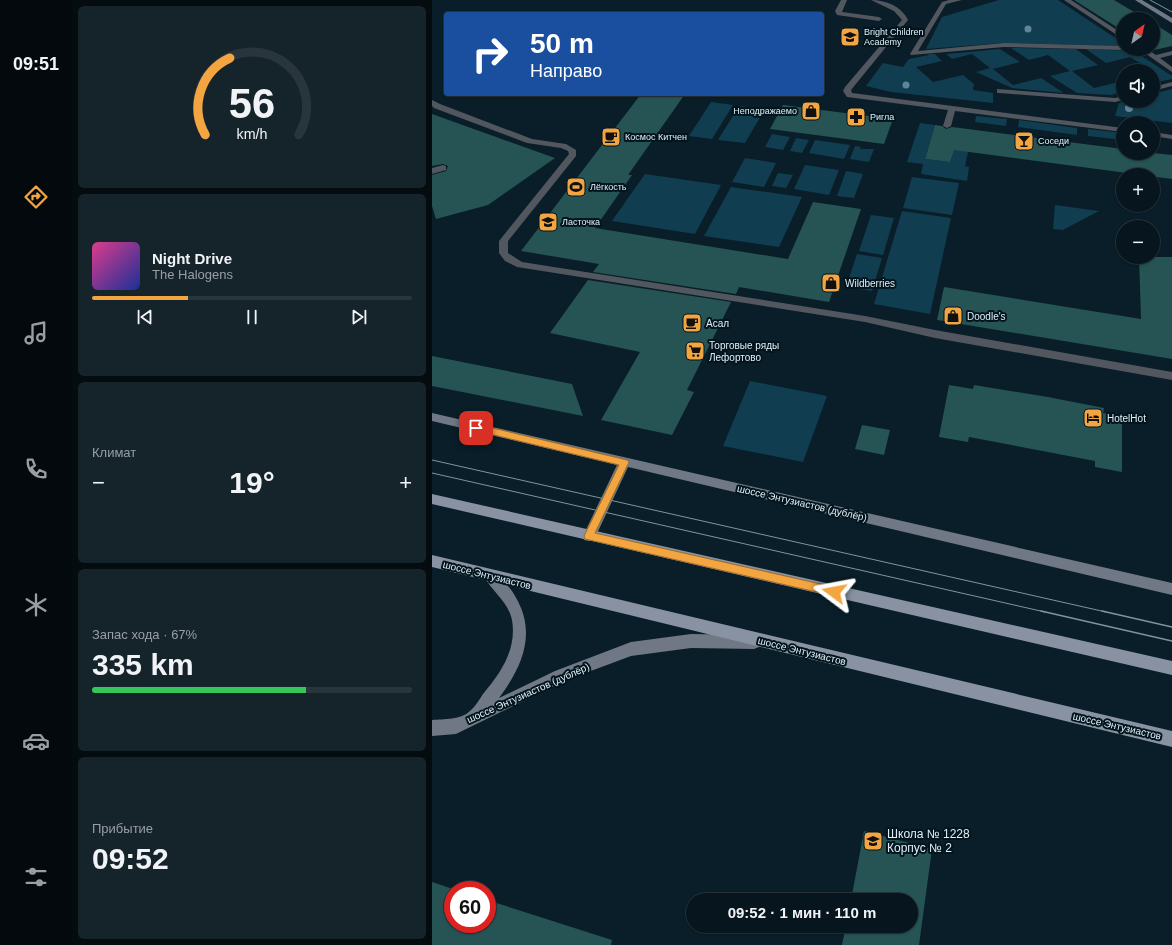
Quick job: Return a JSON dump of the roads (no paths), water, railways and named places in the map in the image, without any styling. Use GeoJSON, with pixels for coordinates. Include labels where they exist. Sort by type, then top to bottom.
{"type":"FeatureCollection","features":[{"type":"Feature","properties":{"kind":"main road"},"geometry":{"type":"LineString","coordinates":[[432,499],[1172,668]]}},
{"type":"Feature","properties":{"kind":"main road","name":"шоссе Энтузиастов"},"geometry":{"type":"LineString","coordinates":[[432,561],[1172,739]]}},
{"type":"Feature","properties":{"kind":"street"},"geometry":{"type":"LineString","coordinates":[[1138,0],[1172,21]]}},
{"type":"Feature","properties":{"kind":"street","name":"шоссе Энтузиастов (дублёр)"},"geometry":{"type":"LineString","coordinates":[[432,417],[1172,589]]}},
{"type":"Feature","properties":{"kind":"street"},"geometry":{"type":"LineString","coordinates":[[589,536],[624,462]]}},
{"type":"Feature","properties":{"kind":"street"},"geometry":{"type":"LineString","coordinates":[[474,718],[501,685],[516,658],[520,624],[513,603],[491,576]]}},
{"type":"Feature","properties":{"kind":"street","name":"шоссе Энтузиастов (дублёр)"},"geometry":{"type":"LineString","coordinates":[[432,728],[456,726],[560,676],[631,649],[691,641],[765,642]]}},
{"type":"Feature","properties":{"kind":"lane"},"geometry":{"type":"LineString","coordinates":[[844,0],[838,11],[840,14],[879,19]]}},
{"type":"Feature","properties":{"kind":"lane"},"geometry":{"type":"LineString","coordinates":[[874,0],[882,2],[900,13],[905,20],[848,89],[848,93],[858,97],[1116,129]]}},
{"type":"Feature","properties":{"kind":"lane"},"geometry":{"type":"LineString","coordinates":[[959,0],[944,3],[913,54],[1004,45],[1116,48]]}},
{"type":"Feature","properties":{"kind":"lane"},"geometry":{"type":"LineString","coordinates":[[1067,0],[1116,32]]}},
{"type":"Feature","properties":{"kind":"lane"},"geometry":{"type":"LineString","coordinates":[[1154,58],[1172,54]]}},
{"type":"Feature","properties":{"kind":"lane"},"geometry":{"type":"LineString","coordinates":[[1151,56],[1172,70]]}},
{"type":"Feature","properties":{"kind":"lane"},"geometry":{"type":"LineString","coordinates":[[1160,88],[1172,84]]}},
{"type":"Feature","properties":{"kind":"lane"},"geometry":{"type":"LineString","coordinates":[[1000,91],[1116,100]]}},
{"type":"Feature","properties":{"kind":"lane"},"geometry":{"type":"LineString","coordinates":[[432,102],[436,106],[530,141],[563,146],[572,150],[572,156],[504,241],[502,246],[503,254],[510,261],[520,265],[865,319],[935,334],[1172,376]]}},
{"type":"Feature","properties":{"kind":"lane"},"geometry":{"type":"LineString","coordinates":[[947,126],[952,109]]}},
{"type":"Feature","properties":{"kind":"lane"},"geometry":{"type":"LineString","coordinates":[[1160,135],[1172,136]]}},
{"type":"Feature","properties":{"kind":"lane"},"geometry":{"type":"LineString","coordinates":[[432,171],[443,168]]}},
{"type":"Feature","properties":{"kind":"tram line"},"geometry":{"type":"LineString","coordinates":[[1150,0],[1172,12]]}},
{"type":"Feature","properties":{"kind":"tram line"},"geometry":{"type":"LineString","coordinates":[[432,460],[1106,612]]}},
{"type":"Feature","properties":{"kind":"tram line"},"geometry":{"type":"LineString","coordinates":[[432,473],[1045,612]]}},
{"type":"Feature","properties":{"kind":"tram line"},"geometry":{"type":"LineString","coordinates":[[1041,611],[1172,641]]}},
{"type":"Feature","properties":{"kind":"tram line"},"geometry":{"type":"LineString","coordinates":[[1102,611],[1172,627]]}},
{"type":"Feature","properties":{"kind":"place","name":"Bright Children Academy"},"geometry":{"type":"Point","coordinates":[850,37]}},
{"type":"Feature","properties":{"kind":"place","name":"Неподражаемо"},"geometry":{"type":"Point","coordinates":[811,111]}},
{"type":"Feature","properties":{"kind":"place","name":"Ригла"},"geometry":{"type":"Point","coordinates":[856,117]}},
{"type":"Feature","properties":{"kind":"place","name":"Космос Китчен"},"geometry":{"type":"Point","coordinates":[611,137]}},
{"type":"Feature","properties":{"kind":"place","name":"Соседи"},"geometry":{"type":"Point","coordinates":[1024,141]}},
{"type":"Feature","properties":{"kind":"place","name":"Лёгкость"},"geometry":{"type":"Point","coordinates":[576,187]}},
{"type":"Feature","properties":{"kind":"place","name":"Ласточка"},"geometry":{"type":"Point","coordinates":[548,222]}},
{"type":"Feature","properties":{"kind":"place","name":"Wildberries"},"geometry":{"type":"Point","coordinates":[831,283]}},
{"type":"Feature","properties":{"kind":"place","name":"Doodle's"},"geometry":{"type":"Point","coordinates":[953,316]}},
{"type":"Feature","properties":{"kind":"place","name":"Асал"},"geometry":{"type":"Point","coordinates":[692,323]}},
{"type":"Feature","properties":{"kind":"place","name":"Торговые ряды Лефортово"},"geometry":{"type":"Point","coordinates":[695,351]}},
{"type":"Feature","properties":{"kind":"place","name":"HotelHot"},"geometry":{"type":"Point","coordinates":[1093,418]}},
{"type":"Feature","properties":{"kind":"place","name":"Школа № 1228 Корпус № 2"},"geometry":{"type":"Point","coordinates":[873,841]}}]}
